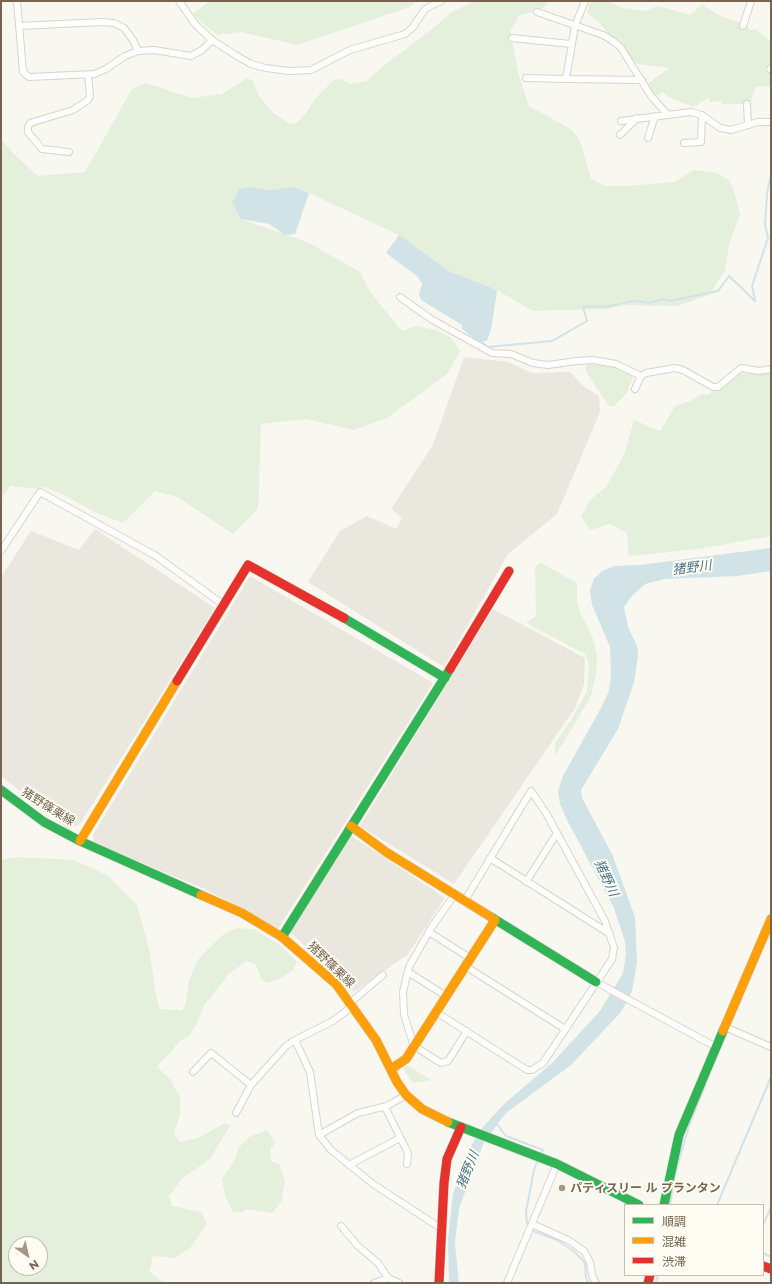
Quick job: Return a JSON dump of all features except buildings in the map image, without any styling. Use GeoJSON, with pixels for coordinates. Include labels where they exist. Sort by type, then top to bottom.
{"type":"FeatureCollection","features":[{"type":"Feature","properties":{"kind":"street"},"geometry":{"type":"LineString","coordinates":[[17,1],[23,72],[29,77],[88,75],[106,69],[125,56],[138,51],[154,50],[191,56],[202,50],[212,40]]}},
{"type":"Feature","properties":{"kind":"street"},"geometry":{"type":"LineString","coordinates":[[179,1],[195,24],[212,40],[237,56],[251,64],[289,71],[311,70],[350,50],[405,34],[413,27],[425,9],[441,1]]}},
{"type":"Feature","properties":{"kind":"street"},"geometry":{"type":"LineString","coordinates":[[566,79],[575,26],[585,1]]}},
{"type":"Feature","properties":{"kind":"street"},"geometry":{"type":"LineString","coordinates":[[743,26],[751,1]]}},
{"type":"Feature","properties":{"kind":"street"},"geometry":{"type":"LineString","coordinates":[[537,12],[553,16],[575,26],[603,35],[613,41],[621,48],[651,96],[667,114]]}},
{"type":"Feature","properties":{"kind":"street"},"geometry":{"type":"LineString","coordinates":[[20,26],[101,22],[114,23],[124,28],[133,40],[138,51]]}},
{"type":"Feature","properties":{"kind":"street"},"geometry":{"type":"LineString","coordinates":[[512,38],[571,44]]}},
{"type":"Feature","properties":{"kind":"street"},"geometry":{"type":"LineString","coordinates":[[69,152],[42,149],[28,132],[28,127],[30,123],[73,110],[88,100],[90,96],[88,75]]}},
{"type":"Feature","properties":{"kind":"street"},"geometry":{"type":"LineString","coordinates":[[526,78],[642,80]]}},
{"type":"Feature","properties":{"kind":"street"},"geometry":{"type":"LineString","coordinates":[[747,104],[748,125]]}},
{"type":"Feature","properties":{"kind":"street"},"geometry":{"type":"LineString","coordinates":[[621,121],[691,112],[702,115],[720,128],[731,130],[748,125],[771,122]]}},
{"type":"Feature","properties":{"kind":"street"},"geometry":{"type":"LineString","coordinates":[[684,143],[701,142],[702,115]]}},
{"type":"Feature","properties":{"kind":"street"},"geometry":{"type":"LineString","coordinates":[[648,138],[655,116]]}},
{"type":"Feature","properties":{"kind":"street"},"geometry":{"type":"LineString","coordinates":[[620,135],[637,118]]}},
{"type":"Feature","properties":{"kind":"street"},"geometry":{"type":"LineString","coordinates":[[400,297],[431,319],[492,353],[511,354],[533,363],[548,365],[577,360],[616,364],[641,376]]}},
{"type":"Feature","properties":{"kind":"street"},"geometry":{"type":"LineString","coordinates":[[635,389],[641,376],[646,373],[675,368],[683,370],[713,387],[718,387],[741,368],[759,371],[771,369]]}},
{"type":"Feature","properties":{"kind":"street"},"geometry":{"type":"LineString","coordinates":[[1,551],[40,492],[156,556],[225,606]]}},
{"type":"Feature","properties":{"kind":"street"},"geometry":{"type":"LineString","coordinates":[[80,841],[225,606],[248,565],[334,612],[445,678]]}},
{"type":"Feature","properties":{"kind":"street"},"geometry":{"type":"LineString","coordinates":[[282,937],[445,678],[509,571]]}},
{"type":"Feature","properties":{"kind":"street","name":"猪野篠栗線"},"geometry":{"type":"LineString","coordinates":[[1,790],[44,822],[80,841],[242,913],[282,937],[321,970],[352,1004],[376,1040],[397,1082],[406,1095],[428,1113],[557,1164],[637,1204]]}},
{"type":"Feature","properties":{"kind":"street"},"geometry":{"type":"LineString","coordinates":[[436,1012],[528,1070],[532,1070],[543,1063],[564,1029],[612,959],[614,948],[605,921],[531,790],[465,900]]}},
{"type":"Feature","properties":{"kind":"street"},"geometry":{"type":"LineString","coordinates":[[351,826],[386,852],[605,988],[716,1047]]}},
{"type":"Feature","properties":{"kind":"street"},"geometry":{"type":"LineString","coordinates":[[526,882],[557,834]]}},
{"type":"Feature","properties":{"kind":"street"},"geometry":{"type":"LineString","coordinates":[[490,858],[610,934]]}},
{"type":"Feature","properties":{"kind":"street"},"geometry":{"type":"LineString","coordinates":[[455,894],[429,932],[408,972],[403,992],[404,1015],[414,1046],[441,1063],[448,1061],[467,1031]]}},
{"type":"Feature","properties":{"kind":"street"},"geometry":{"type":"LineString","coordinates":[[664,1204],[679,1135],[771,919]]}},
{"type":"Feature","properties":{"kind":"street"},"geometry":{"type":"LineString","coordinates":[[391,1069],[406,1059],[495,920]]}},
{"type":"Feature","properties":{"kind":"street"},"geometry":{"type":"LineString","coordinates":[[429,932],[470,958]]}},
{"type":"Feature","properties":{"kind":"street"},"geometry":{"type":"LineString","coordinates":[[465,966],[564,1029]]}},
{"type":"Feature","properties":{"kind":"street"},"geometry":{"type":"LineString","coordinates":[[408,972],[446,996]]}},
{"type":"Feature","properties":{"kind":"street"},"geometry":{"type":"LineString","coordinates":[[236,1113],[251,1085],[286,1046],[333,1021],[383,975]]}},
{"type":"Feature","properties":{"kind":"street"},"geometry":{"type":"LineString","coordinates":[[725,1027],[771,1047]]}},
{"type":"Feature","properties":{"kind":"street"},"geometry":{"type":"LineString","coordinates":[[295,1040],[310,1072],[320,1135],[331,1150],[383,1191],[442,1229]]}},
{"type":"Feature","properties":{"kind":"street"},"geometry":{"type":"LineString","coordinates":[[194,1072],[211,1053],[251,1085]]}},
{"type":"Feature","properties":{"kind":"street"},"geometry":{"type":"LineString","coordinates":[[320,1135],[358,1113],[385,1107],[406,1095]]}},
{"type":"Feature","properties":{"kind":"street"},"geometry":{"type":"LineString","coordinates":[[385,1107],[408,1153],[407,1164]]}},
{"type":"Feature","properties":{"kind":"street"},"geometry":{"type":"LineString","coordinates":[[438,1283],[444,1183],[447,1160],[461,1127]]}},
{"type":"Feature","properties":{"kind":"street"},"geometry":{"type":"LineString","coordinates":[[349,1165],[400,1138]]}},
{"type":"Feature","properties":{"kind":"street"},"geometry":{"type":"LineString","coordinates":[[507,1283],[557,1164]]}},
{"type":"Feature","properties":{"kind":"street"},"geometry":{"type":"LineString","coordinates":[[532,1224],[568,1240],[584,1251],[590,1262],[592,1275],[596,1283]]}},
{"type":"Feature","properties":{"kind":"street"},"geometry":{"type":"LineString","coordinates":[[341,1226],[358,1246],[378,1264],[388,1278],[399,1283]]}},
{"type":"Feature","properties":{"kind":"street"},"geometry":{"type":"LineString","coordinates":[[374,1283],[388,1278]]}},
{"type":"Feature","properties":{"kind":"shaded area"},"geometry":{"type":"Polygon","coordinates":[[[464,357],[508,362],[532,373],[570,372],[582,385],[599,396],[600,412],[557,514],[508,554],[444,667],[308,582],[340,531],[367,516],[396,529],[402,518],[391,509],[433,445],[464,357]]]}},
{"type":"Feature","properties":{"kind":"shaded area"},"geometry":{"type":"Polygon","coordinates":[[[95,529],[215,608],[80,824],[68,829],[1,776],[1,577],[31,531],[79,550],[95,529]]]}},
{"type":"Feature","properties":{"kind":"shaded area"},"geometry":{"type":"Polygon","coordinates":[[[250,576],[433,683],[278,929],[207,890],[94,843],[93,835],[250,576]]]}},
{"type":"Feature","properties":{"kind":"shaded area"},"geometry":{"type":"Polygon","coordinates":[[[493,609],[585,658],[584,684],[575,708],[454,884],[360,826],[493,609]]]}},
{"type":"Feature","properties":{"kind":"shaded area"},"geometry":{"type":"Polygon","coordinates":[[[350,835],[445,898],[408,954],[354,992],[290,932],[350,835]]]}},
{"type":"Feature","properties":{"kind":"green space"},"geometry":{"type":"Polygon","coordinates":[[[210,1],[420,1],[414,3],[410,7],[297,45],[241,32],[217,35],[192,14],[210,1]]]}},
{"type":"Feature","properties":{"kind":"green space"},"geometry":{"type":"Polygon","coordinates":[[[475,1],[549,1],[543,8],[519,16],[510,31],[519,76],[529,106],[572,130],[580,141],[591,179],[605,186],[626,186],[674,182],[694,170],[717,173],[729,180],[734,191],[740,215],[729,244],[725,271],[709,295],[677,306],[623,305],[609,309],[533,311],[495,289],[449,271],[399,235],[309,193],[293,187],[269,190],[251,187],[241,219],[309,243],[360,272],[370,292],[402,331],[416,326],[436,330],[450,337],[460,351],[447,374],[387,418],[354,430],[306,419],[261,424],[258,508],[233,534],[177,497],[155,491],[123,523],[94,512],[66,496],[45,487],[31,488],[10,486],[1,499],[1,139],[14,154],[38,176],[85,172],[132,89],[146,83],[191,98],[222,94],[247,78],[253,81],[259,96],[273,113],[290,124],[297,123],[315,99],[334,80],[341,79],[350,84],[367,81],[382,67],[430,31],[452,12],[475,1]]]}},
{"type":"Feature","properties":{"kind":"green space"},"geometry":{"type":"Polygon","coordinates":[[[590,1],[607,1],[623,8],[644,11],[658,6],[690,15],[702,4],[718,15],[740,23],[742,28],[746,26],[751,30],[755,29],[771,42],[771,87],[756,86],[750,104],[722,104],[721,101],[709,102],[709,97],[694,107],[668,97],[663,92],[653,98],[647,84],[670,68],[632,63],[610,41],[609,34],[598,21],[587,13],[590,1]]]}},
{"type":"Feature","properties":{"kind":"green space"},"geometry":{"type":"Polygon","coordinates":[[[589,364],[616,367],[633,377],[627,393],[614,406],[609,406],[586,372],[585,367],[589,364]]]}},
{"type":"Feature","properties":{"kind":"green space"},"geometry":{"type":"Polygon","coordinates":[[[771,372],[771,536],[698,549],[629,556],[627,534],[617,527],[609,524],[590,530],[581,517],[590,500],[606,487],[624,455],[634,420],[660,431],[675,406],[690,401],[702,394],[708,395],[739,374],[771,372]]]}},
{"type":"Feature","properties":{"kind":"green space"},"geometry":{"type":"Polygon","coordinates":[[[541,563],[577,583],[577,601],[580,612],[593,639],[597,656],[596,675],[591,696],[555,755],[555,743],[571,720],[587,691],[589,664],[585,654],[526,623],[536,616],[535,567],[541,563]]]}},
{"type":"Feature","properties":{"kind":"green space"},"geometry":{"type":"Polygon","coordinates":[[[18,857],[73,860],[107,875],[137,905],[149,949],[157,1000],[160,1009],[182,1010],[186,1004],[189,980],[198,960],[221,936],[237,928],[254,929],[278,944],[297,962],[293,970],[281,978],[266,983],[261,978],[256,965],[247,961],[230,973],[205,1004],[196,1025],[189,1036],[180,1041],[157,1067],[169,1078],[180,1096],[180,1114],[174,1134],[180,1142],[198,1138],[225,1123],[230,1126],[210,1159],[183,1178],[169,1196],[172,1206],[201,1212],[207,1224],[191,1247],[175,1258],[153,1256],[149,1271],[164,1283],[1,1283],[1,860],[18,857]]]}},
{"type":"Feature","properties":{"kind":"green space"},"geometry":{"type":"Polygon","coordinates":[[[407,1065],[431,1080],[413,1083],[403,1068],[407,1065]]]}},
{"type":"Feature","properties":{"kind":"green space"},"geometry":{"type":"Polygon","coordinates":[[[267,1130],[275,1143],[270,1149],[271,1161],[279,1164],[285,1181],[281,1202],[272,1213],[247,1209],[243,1212],[233,1212],[225,1196],[222,1179],[235,1159],[238,1148],[249,1137],[267,1130]]]}},
{"type":"Feature","properties":{"kind":"water"},"geometry":{"type":"Polygon","coordinates":[[[251,187],[269,190],[293,187],[309,193],[295,234],[285,235],[269,224],[241,219],[232,202],[239,189],[251,187]]]}},
{"type":"Feature","properties":{"kind":"water"},"geometry":{"type":"Polygon","coordinates":[[[399,235],[449,271],[497,291],[491,330],[487,341],[478,342],[462,329],[462,325],[421,300],[419,294],[422,284],[417,276],[386,253],[399,235]]]}},
{"type":"Feature","properties":{"kind":"water","name":"猪野川"},"geometry":{"type":"Polygon","coordinates":[[[771,548],[771,571],[737,576],[665,579],[645,584],[631,597],[624,607],[628,627],[637,646],[638,656],[634,682],[618,729],[581,790],[582,798],[612,854],[635,917],[637,963],[632,991],[621,1012],[571,1065],[506,1113],[484,1142],[459,1208],[455,1243],[459,1283],[449,1283],[448,1238],[453,1194],[471,1146],[482,1128],[504,1104],[552,1063],[600,1011],[623,973],[626,954],[625,942],[614,908],[567,820],[560,804],[558,791],[563,776],[609,691],[611,675],[610,647],[592,605],[590,590],[594,579],[602,571],[614,566],[640,565],[771,548]]]}},
{"type":"Feature","properties":{"kind":"waterway"},"geometry":{"type":"LineString","coordinates":[[755,300],[752,286],[768,238],[765,225],[767,193],[771,175]]}},
{"type":"Feature","properties":{"kind":"waterway"},"geometry":{"type":"LineString","coordinates":[[480,340],[487,347],[552,341],[587,321],[583,307],[610,306],[634,301],[650,303],[662,299],[670,301],[718,291],[729,276],[755,301]]}},
{"type":"Feature","properties":{"kind":"waterway"},"geometry":{"type":"LineString","coordinates":[[717,1204],[771,1077]]}},
{"type":"Feature","properties":{"kind":"waterway"},"geometry":{"type":"LineString","coordinates":[[675,1174],[689,1126],[705,1086]]}},
{"type":"Feature","properties":{"kind":"waterway"},"geometry":{"type":"LineString","coordinates":[[496,1123],[506,1136],[543,1150],[540,1156]]}},
{"type":"Feature","properties":{"kind":"waterway"},"geometry":{"type":"LineString","coordinates":[[538,1160],[534,1170],[526,1212],[527,1223],[533,1231],[557,1240],[575,1252],[585,1263],[586,1278],[589,1283]]}},
{"type":"Feature","properties":{"kind":"waterway"},"geometry":{"type":"LineString","coordinates":[[670,1204],[674,1180]]}},
{"type":"Feature","properties":{"kind":"waterway"},"geometry":{"type":"LineString","coordinates":[[764,1223],[771,1207]]}},
{"type":"Feature","properties":{"kind":"waterway"},"geometry":{"type":"LineString","coordinates":[[764,1254],[771,1257]]}},
{"type":"Feature","properties":{"kind":"waterway"},"geometry":{"type":"LineString","coordinates":[[656,1283],[658,1276]]}},
{"type":"Feature","properties":{"kind":"traffic: fast"},"geometry":{"type":"LineString","coordinates":[[344,618],[445,678]]}},
{"type":"Feature","properties":{"kind":"traffic: fast"},"geometry":{"type":"LineString","coordinates":[[282,937],[450,669]]}},
{"type":"Feature","properties":{"kind":"traffic: fast"},"geometry":{"type":"LineString","coordinates":[[1,790],[44,822],[80,841],[201,895]]}},
{"type":"Feature","properties":{"kind":"traffic: fast"},"geometry":{"type":"LineString","coordinates":[[491,917],[596,982]]}},
{"type":"Feature","properties":{"kind":"traffic: fast"},"geometry":{"type":"LineString","coordinates":[[664,1204],[679,1135],[723,1031]]}},
{"type":"Feature","properties":{"kind":"traffic: fast"},"geometry":{"type":"LineString","coordinates":[[448,1122],[557,1164],[637,1204]]}},
{"type":"Feature","properties":{"kind":"traffic: slow"},"geometry":{"type":"LineString","coordinates":[[80,841],[177,681]]}},
{"type":"Feature","properties":{"kind":"traffic: slow"},"geometry":{"type":"LineString","coordinates":[[351,826],[386,852],[491,917]]}},
{"type":"Feature","properties":{"kind":"traffic: slow"},"geometry":{"type":"LineString","coordinates":[[201,895],[242,913],[282,937],[336,984],[376,1040],[397,1082],[406,1095],[422,1109],[448,1122]]}},
{"type":"Feature","properties":{"kind":"traffic: slow"},"geometry":{"type":"LineString","coordinates":[[723,1031],[771,919]]}},
{"type":"Feature","properties":{"kind":"traffic: slow"},"geometry":{"type":"LineString","coordinates":[[391,1069],[406,1059],[495,920]]}},
{"type":"Feature","properties":{"kind":"traffic: jam"},"geometry":{"type":"LineString","coordinates":[[177,681],[248,565],[344,618]]}},
{"type":"Feature","properties":{"kind":"traffic: jam"},"geometry":{"type":"LineString","coordinates":[[450,669],[509,571]]}},
{"type":"Feature","properties":{"kind":"traffic: jam"},"geometry":{"type":"LineString","coordinates":[[439,1283],[444,1183],[447,1159],[461,1127]]}},
{"type":"Feature","properties":{"kind":"traffic: jam"},"geometry":{"type":"LineString","coordinates":[[764,1266],[771,1269]]}},
{"type":"Feature","properties":{"kind":"traffic: jam"},"geometry":{"type":"LineString","coordinates":[[648,1283],[650,1276]]}},
{"type":"Feature","properties":{"kind":"place","name":"パティスリー ル プランタン"},"geometry":{"type":"Point","coordinates":[562,1188]}}]}
